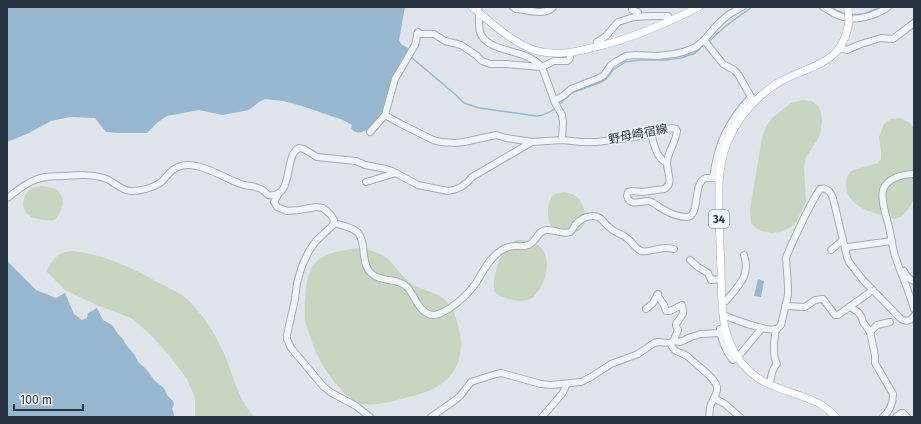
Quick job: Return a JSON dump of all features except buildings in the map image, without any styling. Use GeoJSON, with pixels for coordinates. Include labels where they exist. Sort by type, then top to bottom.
{"type":"FeatureCollection","features":[{"type":"Feature","properties":{"kind":"main road"},"geometry":{"type":"LineString","coordinates":[[475,9],[514,40],[547,53],[558,54],[570,53],[610,44],[640,34],[699,7]]}},
{"type":"Feature","properties":{"kind":"main road","name":"34"},"geometry":{"type":"LineString","coordinates":[[836,417],[819,404],[775,387],[759,379],[738,357],[729,342],[725,330],[723,315],[716,179],[728,140],[744,113],[755,101],[780,82],[829,59],[837,52],[846,35],[849,21],[848,8]]}},
{"type":"Feature","properties":{"kind":"street"},"geometry":{"type":"LineString","coordinates":[[513,7],[516,9],[541,12],[550,11],[553,7]]}},
{"type":"Feature","properties":{"kind":"street"},"geometry":{"type":"LineString","coordinates":[[632,7],[632,10],[638,12],[638,17]]}},
{"type":"Feature","properties":{"kind":"street"},"geometry":{"type":"LineString","coordinates":[[555,102],[571,89],[604,75],[611,65],[626,56],[657,56],[674,54],[696,47],[728,15],[742,7]]}},
{"type":"Feature","properties":{"kind":"street"},"geometry":{"type":"LineString","coordinates":[[823,7],[840,17],[854,18],[862,18],[878,13],[888,7]]}},
{"type":"Feature","properties":{"kind":"street"},"geometry":{"type":"LineString","coordinates":[[475,9],[480,30],[485,40],[496,47],[517,52],[530,58],[542,67],[555,102],[562,115],[562,140]]}},
{"type":"Feature","properties":{"kind":"street"},"geometry":{"type":"LineString","coordinates":[[597,47],[597,42],[606,36],[618,22],[634,17],[668,16],[671,20]]}},
{"type":"Feature","properties":{"kind":"street"},"geometry":{"type":"LineString","coordinates":[[840,48],[847,50],[881,38],[893,38],[914,23]]}},
{"type":"Feature","properties":{"kind":"street"},"geometry":{"type":"LineString","coordinates":[[370,132],[385,115],[395,79],[415,45],[417,33],[434,34],[445,41],[461,45],[482,61],[490,64],[542,67],[557,61],[569,60],[570,53]]}},
{"type":"Feature","properties":{"kind":"street"},"geometry":{"type":"LineString","coordinates":[[704,40],[723,64],[738,74],[751,97],[735,115],[727,127],[719,148],[715,165],[716,179]]}},
{"type":"Feature","properties":{"kind":"street"},"geometry":{"type":"LineString","coordinates":[[385,115],[424,136],[441,142],[464,142],[496,135],[532,142]]}},
{"type":"Feature","properties":{"kind":"street","name":"野母崎宿線"},"geometry":{"type":"LineString","coordinates":[[532,142],[562,140],[597,142],[651,134],[672,128],[676,129],[676,136],[667,163],[670,183],[667,188],[646,192],[630,191],[628,192],[627,196],[629,201],[634,203],[650,201],[672,214],[686,217],[690,216],[694,211],[700,184],[705,179],[716,179]]}},
{"type":"Feature","properties":{"kind":"street"},"geometry":{"type":"LineString","coordinates":[[651,134],[656,152],[664,162],[667,163]]}},
{"type":"Feature","properties":{"kind":"street"},"geometry":{"type":"LineString","coordinates":[[334,223],[331,215],[323,208],[316,207],[289,211],[279,208],[274,203],[286,183],[293,154],[295,150],[299,148],[318,156],[356,161],[366,165],[386,168],[418,185],[448,191],[457,190],[466,184],[472,177],[532,142]]}},
{"type":"Feature","properties":{"kind":"street"},"geometry":{"type":"LineString","coordinates":[[7,198],[34,180],[47,176],[84,175],[105,178],[124,190],[132,191],[152,187],[160,183],[177,167],[186,165],[211,170],[242,185],[257,187],[268,195],[279,193]]}},
{"type":"Feature","properties":{"kind":"street"},"geometry":{"type":"LineString","coordinates":[[366,182],[396,173]]}},
{"type":"Feature","properties":{"kind":"street"},"geometry":{"type":"LineString","coordinates":[[914,174],[904,175],[888,182],[884,188],[883,200],[895,256],[914,309]]}},
{"type":"Feature","properties":{"kind":"street"},"geometry":{"type":"LineString","coordinates":[[723,315],[772,330],[781,325],[786,306],[788,286],[787,254],[816,195],[820,189],[827,189],[830,191],[833,198],[849,262],[863,280],[901,319],[906,321],[910,320],[914,316]]}},
{"type":"Feature","properties":{"kind":"street"},"geometry":{"type":"LineString","coordinates":[[334,223],[352,229],[361,236],[365,262],[371,273],[378,278],[401,283],[408,288],[417,302],[427,313],[434,315],[456,304],[475,284],[490,260],[502,249],[512,246],[529,245],[544,230],[568,233],[582,218],[593,216],[599,217],[610,228],[627,238],[642,251],[666,248],[674,249]]}},
{"type":"Feature","properties":{"kind":"street"},"geometry":{"type":"LineString","coordinates":[[334,223],[316,241],[309,251],[302,266],[297,283],[287,339],[291,348],[323,386],[330,392],[356,406],[370,417]]}},
{"type":"Feature","properties":{"kind":"street"},"geometry":{"type":"LineString","coordinates":[[832,250],[843,240]]}},
{"type":"Feature","properties":{"kind":"street"},"geometry":{"type":"LineString","coordinates":[[846,250],[848,247],[892,241]]}},
{"type":"Feature","properties":{"kind":"street"},"geometry":{"type":"LineString","coordinates":[[722,302],[726,301],[746,273],[746,262],[744,255]]}},
{"type":"Feature","properties":{"kind":"street"},"geometry":{"type":"LineString","coordinates":[[690,260],[698,267],[708,272],[711,280],[721,279]]}},
{"type":"Feature","properties":{"kind":"street"},"geometry":{"type":"LineString","coordinates":[[900,270],[904,270],[906,275],[914,281]]}},
{"type":"Feature","properties":{"kind":"street"},"geometry":{"type":"LineString","coordinates":[[786,306],[805,307],[815,300],[822,299],[835,315],[838,316],[873,290]]}},
{"type":"Feature","properties":{"kind":"street"},"geometry":{"type":"LineString","coordinates":[[646,309],[658,294],[666,312],[682,305],[683,314],[676,324],[678,330],[672,343],[673,349],[689,357],[716,384],[717,387],[712,401],[709,417]]}},
{"type":"Feature","properties":{"kind":"street"},"geometry":{"type":"LineString","coordinates":[[850,307],[858,312],[870,332],[875,354],[875,363],[893,394],[891,407],[884,417]]}},
{"type":"Feature","properties":{"kind":"street"},"geometry":{"type":"LineString","coordinates":[[870,332],[877,325],[890,322]]}},
{"type":"Feature","properties":{"kind":"street"},"geometry":{"type":"LineString","coordinates":[[431,417],[460,396],[471,382],[496,374],[512,376],[541,384],[567,384],[580,382],[611,364],[638,354],[654,343],[680,342],[701,334],[720,331],[733,360],[738,357],[762,328]]}},
{"type":"Feature","properties":{"kind":"street"},"geometry":{"type":"LineString","coordinates":[[770,384],[772,379],[772,370],[777,364],[774,350],[776,329]]}},
{"type":"Feature","properties":{"kind":"street"},"geometry":{"type":"LineString","coordinates":[[542,417],[562,394],[567,384]]}},
{"type":"Feature","properties":{"kind":"street"},"geometry":{"type":"LineString","coordinates":[[714,398],[725,404],[740,417]]}},
{"type":"Feature","properties":{"kind":"street"},"geometry":{"type":"LineString","coordinates":[[896,417],[901,413],[907,417]]}},
{"type":"Feature","properties":{"kind":"green space"},"geometry":{"type":"Polygon","coordinates":[[[802,100],[812,101],[818,106],[822,120],[818,139],[806,157],[804,167],[806,201],[797,221],[791,227],[780,232],[771,233],[762,231],[751,223],[750,209],[762,138],[766,126],[773,117],[791,103],[802,100]]]}},
{"type":"Feature","properties":{"kind":"green space"},"geometry":{"type":"Polygon","coordinates":[[[900,118],[910,123],[914,129],[914,194],[912,203],[906,212],[901,217],[894,219],[869,211],[858,205],[849,197],[846,183],[851,171],[878,163],[881,159],[879,137],[884,124],[891,119],[900,118]]]}},
{"type":"Feature","properties":{"kind":"green space"},"geometry":{"type":"Polygon","coordinates":[[[41,186],[57,190],[62,197],[63,201],[60,213],[55,220],[34,218],[27,214],[24,209],[24,200],[27,192],[32,188],[41,186]]]}},
{"type":"Feature","properties":{"kind":"green space"},"geometry":{"type":"Polygon","coordinates":[[[564,192],[578,198],[585,211],[585,221],[583,226],[576,232],[570,234],[555,230],[550,224],[548,215],[548,206],[552,196],[564,192]]]}},
{"type":"Feature","properties":{"kind":"green space"},"geometry":{"type":"Polygon","coordinates":[[[518,240],[536,243],[542,250],[547,261],[546,273],[542,285],[534,296],[524,301],[512,300],[498,295],[494,288],[496,270],[505,248],[512,242],[518,240]]]}},
{"type":"Feature","properties":{"kind":"green space"},"geometry":{"type":"Polygon","coordinates":[[[357,248],[367,249],[385,257],[412,284],[437,294],[451,306],[461,338],[459,359],[457,366],[449,377],[433,389],[399,400],[368,405],[361,404],[351,399],[346,394],[333,380],[320,361],[305,322],[306,285],[308,277],[312,266],[326,255],[357,248]]]}},
{"type":"Feature","properties":{"kind":"green space"},"geometry":{"type":"Polygon","coordinates":[[[72,251],[105,258],[127,266],[176,291],[188,300],[206,321],[215,336],[223,351],[240,395],[249,411],[255,417],[195,417],[195,398],[187,379],[169,355],[149,333],[131,318],[99,306],[65,290],[46,271],[59,255],[72,251]]]}},
{"type":"Feature","properties":{"kind":"water"},"geometry":{"type":"Polygon","coordinates":[[[7,7],[405,7],[399,40],[401,44],[411,50],[380,115],[370,127],[362,132],[354,131],[351,128],[352,125],[343,120],[302,106],[283,101],[265,99],[249,110],[223,115],[199,110],[167,116],[158,122],[147,133],[106,132],[95,118],[70,117],[51,121],[29,133],[7,142],[7,7]]]}},
{"type":"Feature","properties":{"kind":"water"},"geometry":{"type":"Polygon","coordinates":[[[7,260],[36,290],[56,298],[65,293],[74,314],[82,320],[87,318],[88,313],[97,308],[103,320],[112,325],[134,354],[138,362],[146,369],[155,381],[164,388],[167,395],[173,401],[174,404],[172,409],[174,417],[7,417],[7,260]]]}},
{"type":"Feature","properties":{"kind":"water"},"geometry":{"type":"Polygon","coordinates":[[[758,279],[764,281],[761,297],[754,296],[758,279]]]}},
{"type":"Feature","properties":{"kind":"waterway"},"geometry":{"type":"LineString","coordinates":[[708,42],[727,25],[752,7]]}},
{"type":"Feature","properties":{"kind":"waterway"},"geometry":{"type":"LineString","coordinates":[[829,7],[845,14]]}},
{"type":"Feature","properties":{"kind":"waterway"},"geometry":{"type":"LineString","coordinates":[[851,15],[864,14],[880,7]]}},
{"type":"Feature","properties":{"kind":"waterway"},"geometry":{"type":"LineString","coordinates":[[559,105],[571,93],[606,79],[613,70],[625,62],[681,58],[695,53],[705,44]]}},
{"type":"Feature","properties":{"kind":"waterway"},"geometry":{"type":"LineString","coordinates":[[411,57],[464,103],[479,108],[537,116],[547,114],[556,108]]}}]}
